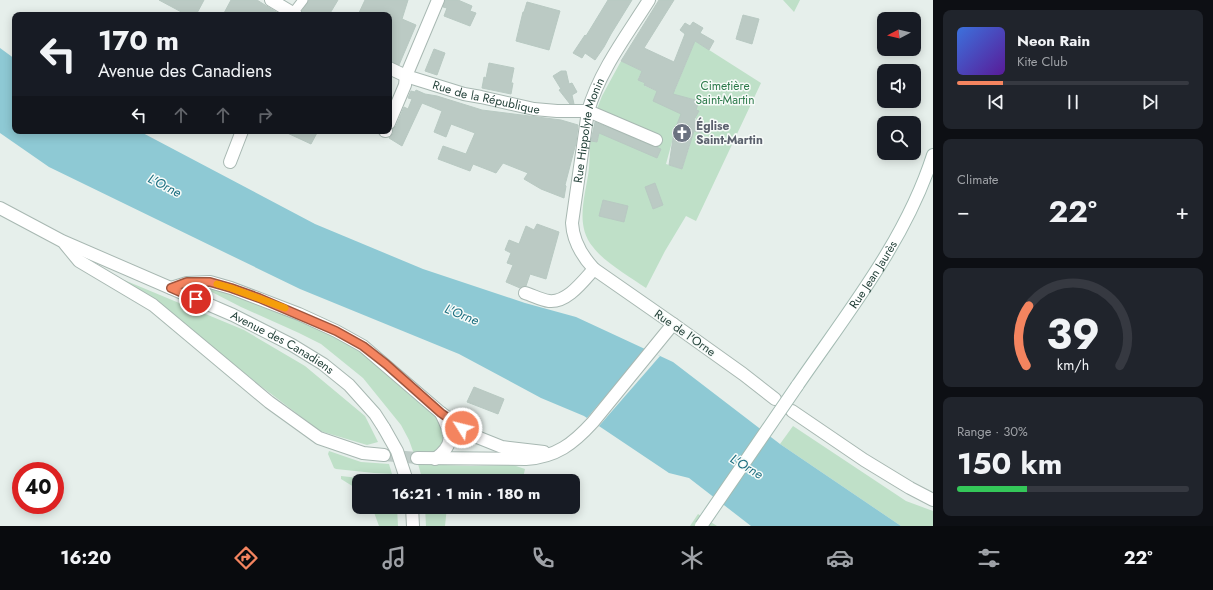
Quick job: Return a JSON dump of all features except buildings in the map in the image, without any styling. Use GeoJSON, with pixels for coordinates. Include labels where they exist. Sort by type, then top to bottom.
{"type":"FeatureCollection","features":[{"type":"Feature","properties":{"kind":"street"},"geometry":{"type":"LineString","coordinates":[[271,0],[291,12]]}},
{"type":"Feature","properties":{"kind":"street"},"geometry":{"type":"LineString","coordinates":[[295,12],[303,0]]}},
{"type":"Feature","properties":{"kind":"street"},"geometry":{"type":"LineString","coordinates":[[392,116],[405,85],[406,76],[438,0]]}},
{"type":"Feature","properties":{"kind":"street","name":"Rue Hippolyte Monin"},"geometry":{"type":"LineString","coordinates":[[594,269],[585,259],[572,234],[572,223],[588,111],[592,95],[600,79],[649,0]]}},
{"type":"Feature","properties":{"kind":"street","name":"Rue de la République"},"geometry":{"type":"LineString","coordinates":[[392,69],[406,76],[464,94],[534,109],[588,111]]}},
{"type":"Feature","properties":{"kind":"street"},"geometry":{"type":"LineString","coordinates":[[588,111],[656,140]]}},
{"type":"Feature","properties":{"kind":"street"},"geometry":{"type":"LineString","coordinates":[[230,162],[241,134]]}},
{"type":"Feature","properties":{"kind":"street","name":"Rue Jean Jaurès"},"geometry":{"type":"LineString","coordinates":[[701,526],[892,247],[920,190],[933,155]]}},
{"type":"Feature","properties":{"kind":"street","name":"Avenue des Canadiens"},"geometry":{"type":"LineString","coordinates":[[0,208],[62,241],[233,315],[292,345],[323,364],[356,392],[375,414],[397,451],[405,474]]}},
{"type":"Feature","properties":{"kind":"street"},"geometry":{"type":"LineString","coordinates":[[62,241],[80,260],[153,305],[269,402],[319,438],[363,453],[384,455]]}},
{"type":"Feature","properties":{"kind":"street"},"geometry":{"type":"LineString","coordinates":[[525,293],[549,301],[558,300],[567,296],[594,269]]}},
{"type":"Feature","properties":{"kind":"street","name":"Rue de l'Orne"},"geometry":{"type":"LineString","coordinates":[[594,269],[738,369],[775,399]]}},
{"type":"Feature","properties":{"kind":"street"},"geometry":{"type":"LineString","coordinates":[[171,288],[187,282],[210,282],[259,298],[336,331],[363,346],[386,364],[441,413],[472,435],[502,447],[553,453]]}},
{"type":"Feature","properties":{"kind":"street"},"geometry":{"type":"LineString","coordinates":[[417,458],[538,458],[570,445],[594,422],[673,324]]}},
{"type":"Feature","properties":{"kind":"street"},"geometry":{"type":"LineString","coordinates":[[792,411],[864,460],[933,500]]}},
{"type":"Feature","properties":{"kind":"street"},"geometry":{"type":"LineString","coordinates":[[435,459],[445,452],[449,442],[449,429],[441,413]]}},
{"type":"Feature","properties":{"kind":"street"},"geometry":{"type":"LineString","coordinates":[[412,514],[413,526]]}},
{"type":"Feature","properties":{"kind":"green space"},"geometry":{"type":"Polygon","coordinates":[[[783,0],[800,0],[794,12],[783,0]]]}},
{"type":"Feature","properties":{"kind":"green space","name":"Cimetière Saint-Martin"},"geometry":{"type":"Polygon","coordinates":[[[695,41],[761,83],[696,221],[686,216],[665,251],[646,288],[598,253],[587,238],[584,229],[583,209],[589,168],[590,143],[591,140],[597,142],[599,133],[653,146],[655,144],[597,109],[602,96],[621,61],[644,72],[641,73],[638,79],[644,83],[646,82],[645,86],[657,91],[675,90],[695,41]],[[688,98],[672,142],[666,164],[682,169],[689,148],[697,113],[699,112],[696,110],[699,101],[688,98]]]}},
{"type":"Feature","properties":{"kind":"green space"},"geometry":{"type":"Polygon","coordinates":[[[124,280],[244,330],[305,366],[365,416],[378,442],[367,445],[320,431],[262,387],[168,311],[124,282],[124,280]]]}},
{"type":"Feature","properties":{"kind":"green space"},"geometry":{"type":"Polygon","coordinates":[[[204,288],[214,288],[242,295],[332,335],[359,350],[434,414],[444,431],[441,448],[434,453],[414,454],[401,425],[363,378],[321,344],[204,288]]]}},
{"type":"Feature","properties":{"kind":"green space"},"geometry":{"type":"Polygon","coordinates":[[[793,426],[906,501],[933,511],[933,526],[901,526],[780,444],[793,426]]]}},
{"type":"Feature","properties":{"kind":"green space"},"geometry":{"type":"Polygon","coordinates":[[[329,451],[361,462],[389,464],[392,474],[336,469],[334,468],[328,454],[329,451]]]}},
{"type":"Feature","properties":{"kind":"green space"},"geometry":{"type":"Polygon","coordinates":[[[418,464],[471,466],[513,465],[525,469],[524,474],[421,474],[418,464]]]}},
{"type":"Feature","properties":{"kind":"green space"},"geometry":{"type":"Polygon","coordinates":[[[341,476],[352,477],[352,486],[341,479],[341,476]]]}},
{"type":"Feature","properties":{"kind":"green space"},"geometry":{"type":"Polygon","coordinates":[[[375,514],[397,514],[398,526],[379,526],[375,514]]]}},
{"type":"Feature","properties":{"kind":"green space"},"geometry":{"type":"Polygon","coordinates":[[[425,514],[446,514],[445,526],[426,526],[425,514]]]}},
{"type":"Feature","properties":{"kind":"green space"},"geometry":{"type":"Polygon","coordinates":[[[698,514],[717,526],[690,526],[698,514]]]}},
{"type":"Feature","properties":{"kind":"water","name":"L'Orne"},"geometry":{"type":"Polygon","coordinates":[[[0,48],[12,57],[12,134],[145,134],[315,224],[423,269],[525,303],[576,317],[673,362],[780,444],[901,526],[751,526],[689,478],[669,473],[584,416],[541,398],[459,354],[300,289],[49,167],[0,133],[0,48]]]}},
{"type":"Feature","properties":{"kind":"pier"},"geometry":{"type":"Polygon","coordinates":[[[646,349],[660,356],[599,426],[587,418],[646,349]]]}},
{"type":"Feature","properties":{"kind":"tunnel"},"geometry":{"type":"LineString","coordinates":[[384,455],[417,458]]}},
{"type":"Feature","properties":{"kind":"slow traffic"},"geometry":{"type":"LineString","coordinates":[[217,284],[285,308]]}},
{"type":"Feature","properties":{"kind":"place","name":"Église Saint-Martin"},"geometry":{"type":"Point","coordinates":[682,133]}},
{"type":"Feature","properties":{"kind":"route"},"geometry":{"type":"LineString","coordinates":[[196,299],[171,288],[187,282],[210,282],[259,298],[336,331],[363,346],[386,364],[441,413],[462,428]]}}]}
